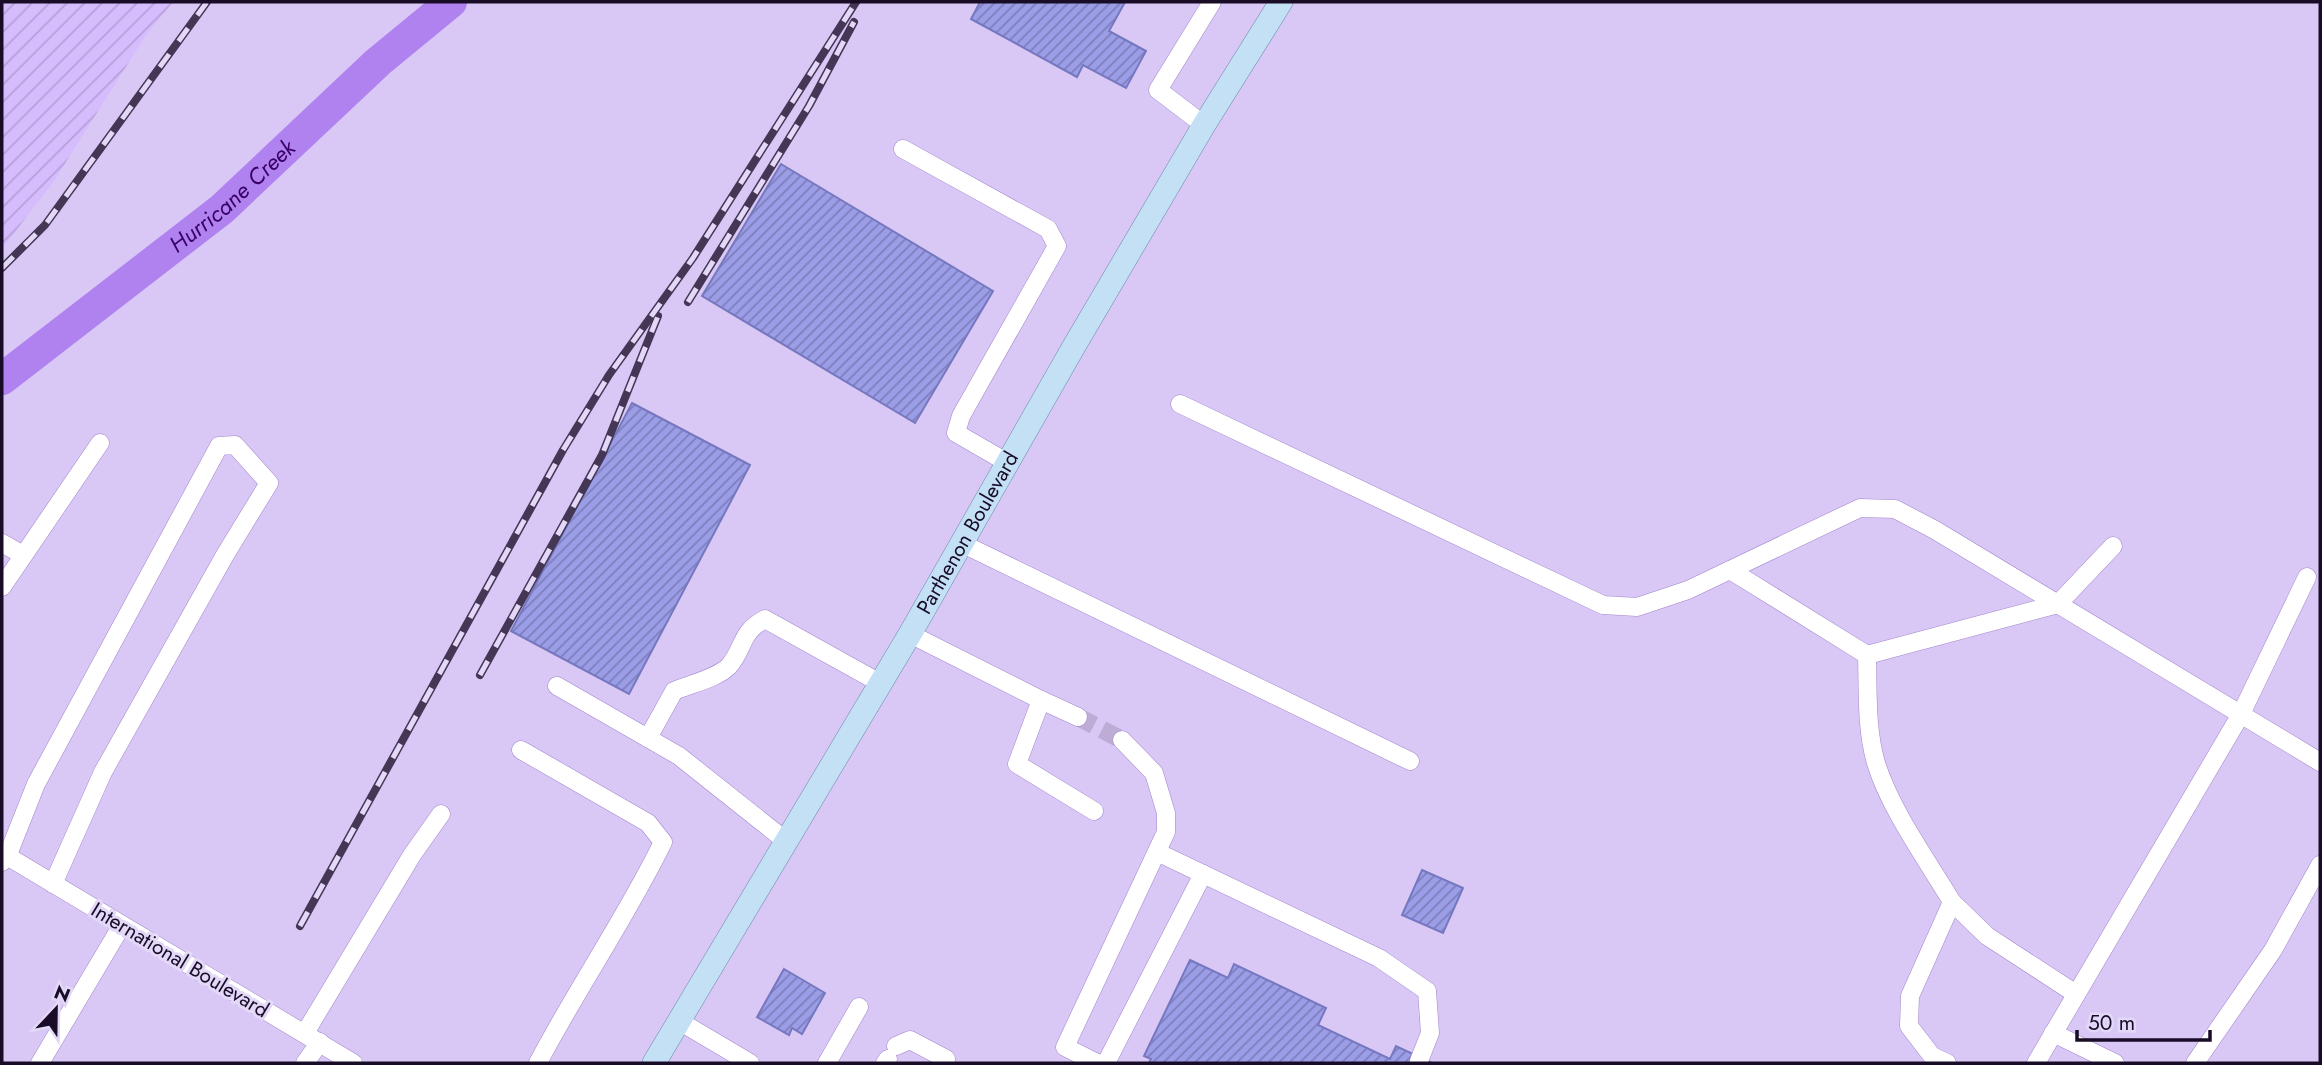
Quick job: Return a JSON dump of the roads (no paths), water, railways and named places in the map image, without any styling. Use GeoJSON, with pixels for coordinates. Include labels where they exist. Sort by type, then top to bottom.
{"type":"FeatureCollection","features":[{"type":"Feature","properties":{"kind":"main road","name":"Parthenon Boulevard"},"geometry":{"type":"LineString","coordinates":[[654,1063],[910,634],[1204,125],[1282,2]]}},
{"type":"Feature","properties":{"kind":"street"},"geometry":{"type":"LineString","coordinates":[[1204,125],[1158,90],[1212,2]]}},
{"type":"Feature","properties":{"kind":"street"},"geometry":{"type":"LineString","coordinates":[[903,149],[1048,229],[1056,246],[961,416],[956,433],[1008,463]]}},
{"type":"Feature","properties":{"kind":"street"},"geometry":{"type":"LineString","coordinates":[[1180,404],[1603,605],[1637,607],[1688,590],[1860,508],[1895,509],[1935,530],[2320,762]]}},
{"type":"Feature","properties":{"kind":"street"},"geometry":{"type":"LineString","coordinates":[[2,587],[100,443]]}},
{"type":"Feature","properties":{"kind":"street"},"geometry":{"type":"LineString","coordinates":[[4,857],[36,784],[219,446],[234,445],[269,483],[103,772],[53,884]]}},
{"type":"Feature","properties":{"kind":"street"},"geometry":{"type":"LineString","coordinates":[[2,542],[23,555]]}},
{"type":"Feature","properties":{"kind":"street"},"geometry":{"type":"LineString","coordinates":[[961,543],[1410,761]]}},
{"type":"Feature","properties":{"kind":"street"},"geometry":{"type":"LineString","coordinates":[[1730,570],[1867,655],[2058,604],[2113,546]]}},
{"type":"Feature","properties":{"kind":"street"},"geometry":{"type":"LineString","coordinates":[[2036,1063],[2241,714],[2307,577]]}},
{"type":"Feature","properties":{"kind":"street"},"geometry":{"type":"LineString","coordinates":[[648,738],[674,691],[719,675],[730,665],[751,627],[765,619],[880,683]]}},
{"type":"Feature","properties":{"kind":"street"},"geometry":{"type":"LineString","coordinates":[[910,634],[1078,717]]}},
{"type":"Feature","properties":{"kind":"street"},"geometry":{"type":"LineString","coordinates":[[1867,655],[1870,730],[1876,764],[1894,804],[1952,902],[1987,936],[2076,994]]}},
{"type":"Feature","properties":{"kind":"street"},"geometry":{"type":"LineString","coordinates":[[556,686],[679,757],[786,841]]}},
{"type":"Feature","properties":{"kind":"street"},"geometry":{"type":"LineString","coordinates":[[1041,700],[1017,764],[1094,811]]}},
{"type":"Feature","properties":{"kind":"street"},"geometry":{"type":"LineString","coordinates":[[1097,1063],[1065,1047],[1166,832],[1166,813],[1154,774],[1122,740]]}},
{"type":"Feature","properties":{"kind":"street"},"geometry":{"type":"LineString","coordinates":[[521,750],[649,823],[663,842],[642,885],[562,1016],[538,1063]]}},
{"type":"Feature","properties":{"kind":"street"},"geometry":{"type":"LineString","coordinates":[[305,1063],[312,1038],[412,855],[441,814]]}},
{"type":"Feature","properties":{"kind":"street"},"geometry":{"type":"LineString","coordinates":[[1157,852],[1379,958],[1427,991],[1430,1033],[1419,1061]]}},
{"type":"Feature","properties":{"kind":"street","name":"International Boulevard"},"geometry":{"type":"LineString","coordinates":[[4,857],[353,1063]]}},
{"type":"Feature","properties":{"kind":"street"},"geometry":{"type":"LineString","coordinates":[[2195,1063],[2273,950],[2320,865]]}},
{"type":"Feature","properties":{"kind":"street"},"geometry":{"type":"LineString","coordinates":[[1106,1063],[1203,874]]}},
{"type":"Feature","properties":{"kind":"street"},"geometry":{"type":"LineString","coordinates":[[1947,1063],[1932,1056],[1909,1026],[1910,996],[1952,902]]}},
{"type":"Feature","properties":{"kind":"street"},"geometry":{"type":"LineString","coordinates":[[40,1063],[122,925]]}},
{"type":"Feature","properties":{"kind":"street"},"geometry":{"type":"LineString","coordinates":[[827,1063],[859,1007]]}},
{"type":"Feature","properties":{"kind":"street"},"geometry":{"type":"LineString","coordinates":[[679,1021],[750,1063]]}},
{"type":"Feature","properties":{"kind":"street"},"geometry":{"type":"LineString","coordinates":[[2053,1032],[2115,1063]]}},
{"type":"Feature","properties":{"kind":"street"},"geometry":{"type":"LineString","coordinates":[[895,1052],[946,1059],[945,1063]]}},
{"type":"Feature","properties":{"kind":"waterway","name":"Hurricane Creek"},"geometry":{"type":"LineString","coordinates":[[2,379],[222,209],[378,62],[451,2]]}},
{"type":"Feature","properties":{"kind":"tunnel"},"geometry":{"type":"LineString","coordinates":[[1078,717],[1122,740]]}},
{"type":"Feature","properties":{"kind":"railway"},"geometry":{"type":"LineString","coordinates":[[2,268],[45,225],[207,2]]}},
{"type":"Feature","properties":{"kind":"railway"},"geometry":{"type":"LineString","coordinates":[[300,926],[563,450],[609,375],[693,258],[856,2]]}},
{"type":"Feature","properties":{"kind":"railway"},"geometry":{"type":"LineString","coordinates":[[688,302],[809,106],[854,22]]}},
{"type":"Feature","properties":{"kind":"railway"},"geometry":{"type":"LineString","coordinates":[[480,675],[602,455],[658,316]]}}]}
